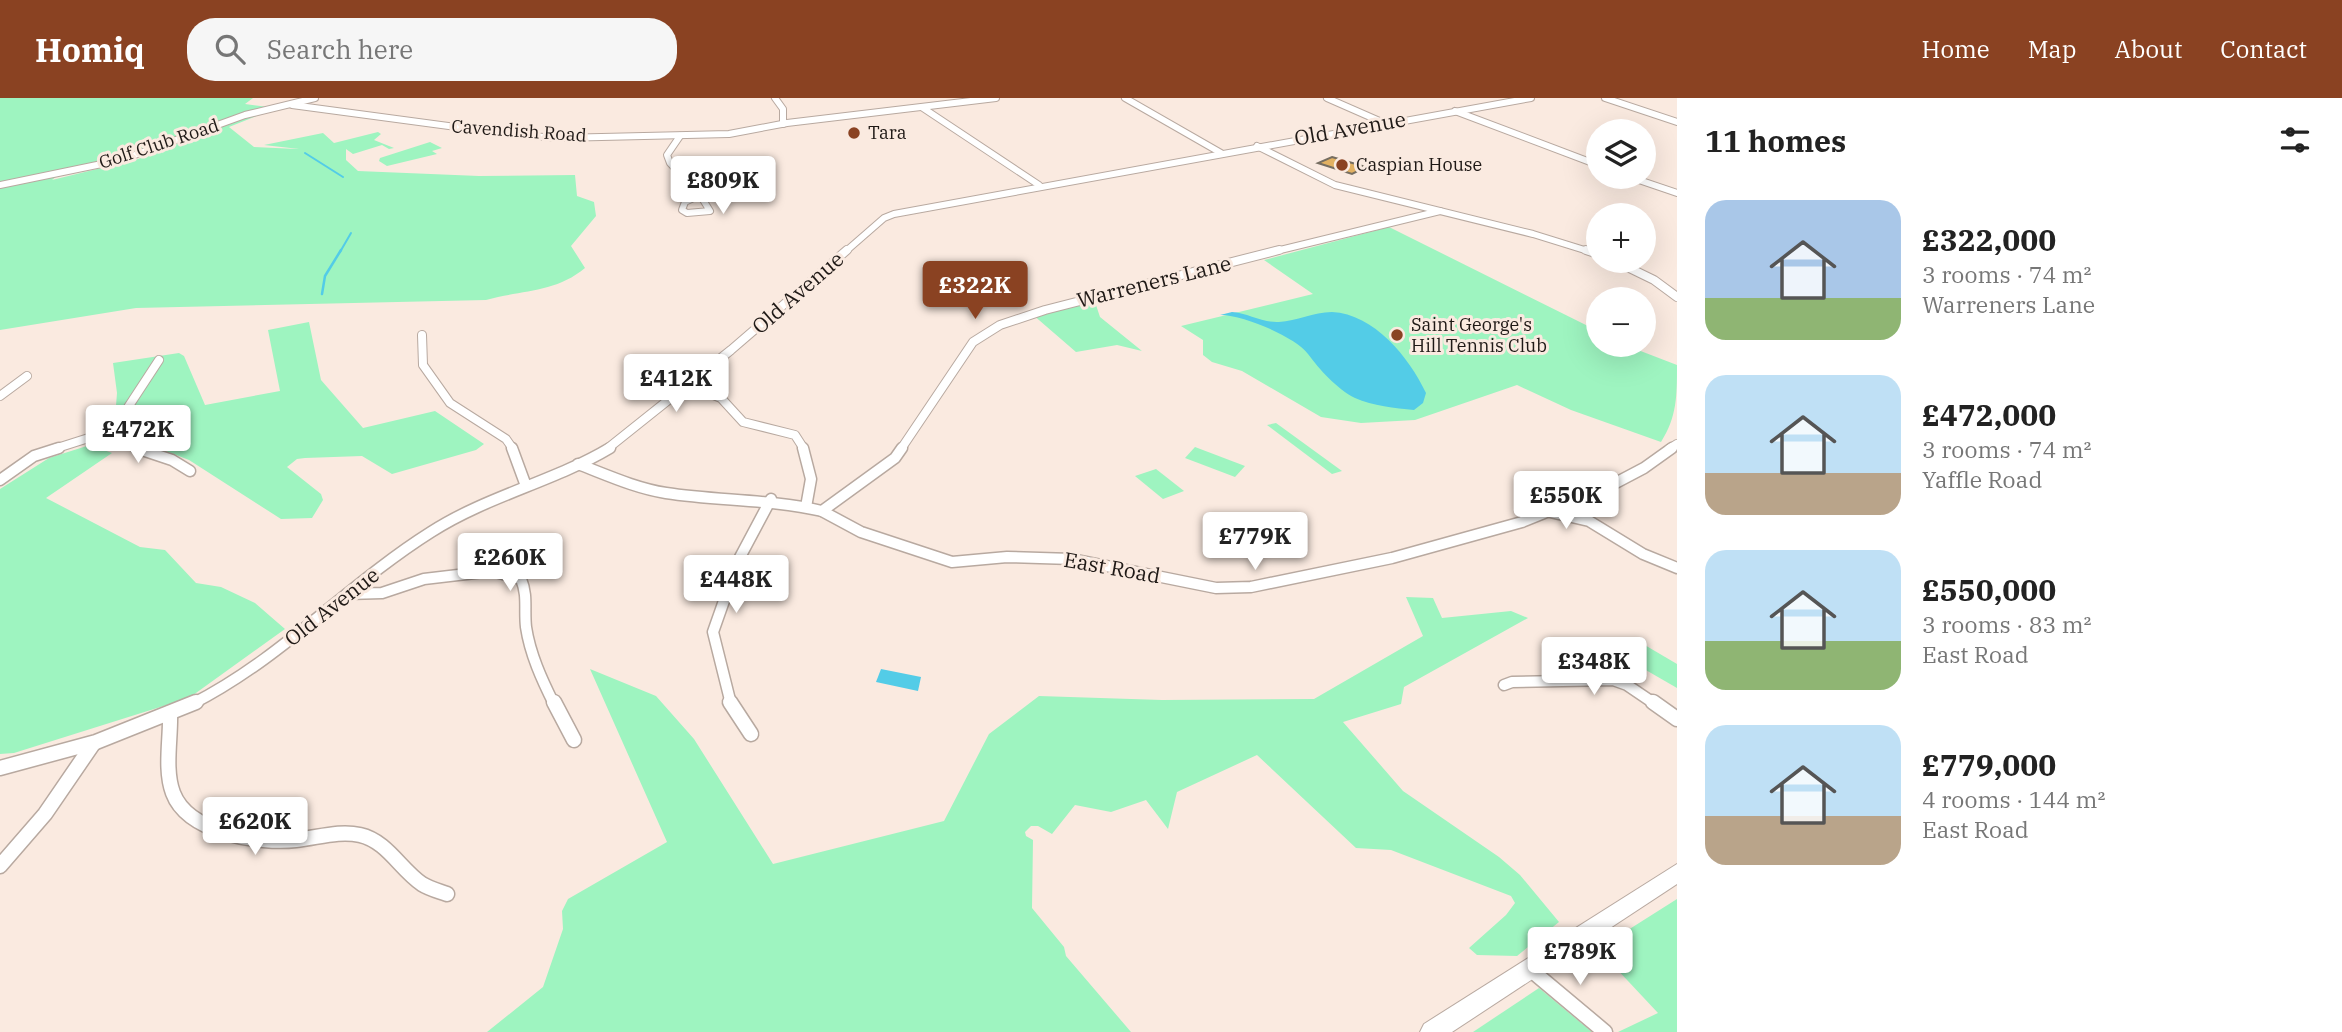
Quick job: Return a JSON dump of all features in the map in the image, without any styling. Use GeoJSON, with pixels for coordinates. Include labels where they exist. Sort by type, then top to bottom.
{"type":"FeatureCollection","features":[{"type":"Feature","properties":{"kind":"main road"},"geometry":{"type":"LineString","coordinates":[[1432,1032],[1677,873]]}},
{"type":"Feature","properties":{"kind":"street","name":"Golf Club Road"},"geometry":{"type":"LineString","coordinates":[[0,185],[121,160],[245,116],[317,98]]}},
{"type":"Feature","properties":{"kind":"street"},"geometry":{"type":"LineString","coordinates":[[317,98],[325,110]]}},
{"type":"Feature","properties":{"kind":"street"},"geometry":{"type":"LineString","coordinates":[[775,98],[784,115],[783,124]]}},
{"type":"Feature","properties":{"kind":"street","name":"Cavendish Road"},"geometry":{"type":"LineString","coordinates":[[292,105],[543,137],[680,136],[737,133],[805,121],[996,98]]}},
{"type":"Feature","properties":{"kind":"street"},"geometry":{"type":"LineString","coordinates":[[1125,98],[1221,153]]}},
{"type":"Feature","properties":{"kind":"street"},"geometry":{"type":"LineString","coordinates":[[1327,98],[1384,123]]}},
{"type":"Feature","properties":{"kind":"street"},"geometry":{"type":"LineString","coordinates":[[1474,98],[1488,105]]}},
{"type":"Feature","properties":{"kind":"street","name":"Old Avenue"},"geometry":{"type":"LineString","coordinates":[[0,768],[52,757],[93,744],[222,689],[252,670],[432,531],[484,503],[579,464],[609,448],[689,385],[884,218],[917,207],[1531,98]]}},
{"type":"Feature","properties":{"kind":"street"},"geometry":{"type":"LineString","coordinates":[[1605,98],[1677,122]]}},
{"type":"Feature","properties":{"kind":"street"},"geometry":{"type":"LineString","coordinates":[[923,108],[1039,185]]}},
{"type":"Feature","properties":{"kind":"street"},"geometry":{"type":"LineString","coordinates":[[1453,110],[1586,160]]}},
{"type":"Feature","properties":{"kind":"street"},"geometry":{"type":"LineString","coordinates":[[784,115],[805,121]]}},
{"type":"Feature","properties":{"kind":"street"},"geometry":{"type":"LineString","coordinates":[[680,136],[667,155],[670,163],[700,195]]}},
{"type":"Feature","properties":{"kind":"street"},"geometry":{"type":"LineString","coordinates":[[1257,146],[1335,185],[1533,233],[1586,250]]}},
{"type":"Feature","properties":{"kind":"street"},"geometry":{"type":"LineString","coordinates":[[1656,186],[1677,193]]}},
{"type":"Feature","properties":{"kind":"street","name":"Warreners Lane"},"geometry":{"type":"LineString","coordinates":[[822,511],[895,458],[973,342],[990,328],[1013,319],[1142,284],[1440,211]]}},
{"type":"Feature","properties":{"kind":"street"},"geometry":{"type":"LineString","coordinates":[[1640,273],[1677,297]]}},
{"type":"Feature","properties":{"kind":"street"},"geometry":{"type":"LineString","coordinates":[[422,335],[423,365],[450,403],[506,439],[516,453],[526,486]]}},
{"type":"Feature","properties":{"kind":"street"},"geometry":{"type":"LineString","coordinates":[[0,480],[34,456],[98,435],[121,418],[159,360]]}},
{"type":"Feature","properties":{"kind":"street"},"geometry":{"type":"LineString","coordinates":[[0,396],[27,376]]}},
{"type":"Feature","properties":{"kind":"street"},"geometry":{"type":"LineString","coordinates":[[689,385],[721,398],[744,422],[795,435],[805,451],[809,465],[811,497],[806,506]]}},
{"type":"Feature","properties":{"kind":"street"},"geometry":{"type":"LineString","coordinates":[[98,435],[172,460],[190,471]]}},
{"type":"Feature","properties":{"kind":"street","name":"East Road"},"geometry":{"type":"LineString","coordinates":[[822,511],[861,532],[952,562],[1007,557],[1072,559],[1216,588],[1240,589],[1264,587],[1399,556],[1550,512],[1633,475],[1677,444]]}},
{"type":"Feature","properties":{"kind":"street"},"geometry":{"type":"LineString","coordinates":[[579,464],[664,493],[706,498],[771,499],[822,511]]}},
{"type":"Feature","properties":{"kind":"street"},"geometry":{"type":"LineString","coordinates":[[751,734],[730,702],[730,693],[713,632],[738,561],[771,499]]}},
{"type":"Feature","properties":{"kind":"street"},"geometry":{"type":"LineString","coordinates":[[1576,500],[1589,521]]}},
{"type":"Feature","properties":{"kind":"street"},"geometry":{"type":"LineString","coordinates":[[1550,512],[1589,521],[1643,554],[1677,568]]}},
{"type":"Feature","properties":{"kind":"street"},"geometry":{"type":"LineString","coordinates":[[347,594],[382,593],[424,579],[492,571],[521,579],[530,596],[526,624],[536,663],[574,740]]}},
{"type":"Feature","properties":{"kind":"street"},"geometry":{"type":"LineString","coordinates":[[1504,685],[1512,682],[1613,680],[1627,685],[1677,719]]}},
{"type":"Feature","properties":{"kind":"street"},"geometry":{"type":"LineString","coordinates":[[170,713],[172,743],[169,767],[173,796],[198,824],[255,840],[292,841],[341,833],[370,838],[424,885],[447,894]]}},
{"type":"Feature","properties":{"kind":"street"},"geometry":{"type":"LineString","coordinates":[[0,866],[45,814],[93,744]]}},
{"type":"Feature","properties":{"kind":"street"},"geometry":{"type":"LineString","coordinates":[[1531,970],[1605,1032]]}},
{"type":"Feature","properties":{"kind":"green space"},"geometry":{"type":"Polygon","coordinates":[[[0,98],[253,98],[245,104],[269,107],[147,150],[58,175],[52,180],[138,159],[247,116],[274,109],[229,127],[254,147],[297,149],[264,145],[323,133],[334,143],[378,132],[381,134],[374,140],[394,148],[389,149],[382,145],[353,154],[346,149],[346,160],[358,171],[479,176],[575,175],[577,196],[594,202],[596,216],[571,246],[585,268],[550,286],[486,300],[136,308],[0,330],[0,98]]]}},
{"type":"Feature","properties":{"kind":"green space"},"geometry":{"type":"Polygon","coordinates":[[[430,142],[442,148],[432,151],[437,154],[387,166],[379,161],[380,158],[430,142]]]}},
{"type":"Feature","properties":{"kind":"green space","name":"Saint George's Hill Tennis Club"},"geometry":{"type":"Polygon","coordinates":[[[1389,227],[1586,325],[1586,357],[1656,357],[1677,365],[1675,406],[1670,424],[1661,442],[1571,410],[1517,385],[1415,420],[1361,423],[1321,417],[1242,371],[1212,362],[1203,355],[1203,340],[1181,326],[1313,294],[1264,260],[1389,227]]]}},
{"type":"Feature","properties":{"kind":"green space"},"geometry":{"type":"Polygon","coordinates":[[[1091,299],[1095,302],[1100,317],[1142,351],[1117,345],[1076,352],[1032,314],[1091,299]]]}},
{"type":"Feature","properties":{"kind":"green space"},"geometry":{"type":"Polygon","coordinates":[[[309,322],[321,380],[363,428],[435,411],[484,444],[476,450],[392,474],[362,456],[297,459],[287,467],[321,494],[323,500],[312,518],[281,519],[189,460],[114,431],[117,393],[113,363],[179,353],[184,356],[205,405],[280,391],[268,330],[309,322]]]}},
{"type":"Feature","properties":{"kind":"green space"},"geometry":{"type":"Polygon","coordinates":[[[1276,423],[1342,471],[1332,474],[1267,425],[1276,423]]]}},
{"type":"Feature","properties":{"kind":"green space"},"geometry":{"type":"Polygon","coordinates":[[[90,445],[112,453],[46,498],[140,547],[165,550],[196,583],[221,587],[255,603],[285,629],[189,698],[14,753],[0,754],[0,489],[49,458],[90,445]]]}},
{"type":"Feature","properties":{"kind":"green space"},"geometry":{"type":"Polygon","coordinates":[[[1195,447],[1245,466],[1235,477],[1185,458],[1195,447]]]}},
{"type":"Feature","properties":{"kind":"green space"},"geometry":{"type":"Polygon","coordinates":[[[1156,469],[1184,491],[1163,499],[1135,476],[1156,469]]]}},
{"type":"Feature","properties":{"kind":"green space"},"geometry":{"type":"Polygon","coordinates":[[[1406,597],[1433,598],[1442,618],[1511,611],[1528,618],[1404,687],[1401,704],[1343,722],[1403,791],[1499,857],[1520,875],[1559,922],[1517,956],[1477,955],[1469,948],[1506,915],[1515,903],[1511,896],[1391,850],[1356,848],[1257,755],[1177,792],[1168,829],[1146,800],[1111,812],[1075,805],[1052,834],[1038,826],[1031,826],[1025,832],[1026,836],[1033,840],[1032,908],[1064,947],[1066,956],[1131,1032],[487,1032],[543,987],[563,929],[562,911],[568,899],[667,842],[590,669],[656,696],[694,739],[773,864],[944,821],[989,734],[1039,696],[1162,700],[1314,699],[1423,636],[1406,597]]]}},
{"type":"Feature","properties":{"kind":"green space"},"geometry":{"type":"Polygon","coordinates":[[[1643,644],[1677,664],[1677,688],[1625,658],[1643,644]]]}},
{"type":"Feature","properties":{"kind":"green space"},"geometry":{"type":"Polygon","coordinates":[[[1677,899],[1677,1032],[1618,1032],[1658,1013],[1598,949],[1677,899]]]}},
{"type":"Feature","properties":{"kind":"green space"},"geometry":{"type":"Polygon","coordinates":[[[1539,988],[1592,1032],[1473,1032],[1539,988]]]}},
{"type":"Feature","properties":{"kind":"water"},"geometry":{"type":"Polygon","coordinates":[[[1232,312],[1273,322],[1332,312],[1362,320],[1388,340],[1410,365],[1426,393],[1423,403],[1414,410],[1377,405],[1355,398],[1335,384],[1302,347],[1254,322],[1220,315],[1232,312]]]}},
{"type":"Feature","properties":{"kind":"water"},"geometry":{"type":"Polygon","coordinates":[[[881,669],[921,677],[918,691],[876,682],[881,669]]]}},
{"type":"Feature","properties":{"kind":"building","name":"Caspian House"},"geometry":{"type":"Polygon","coordinates":[[[1332,157],[1366,167],[1352,174],[1318,163],[1332,157]]]}},
{"type":"Feature","properties":{"kind":"waterway"},"geometry":{"type":"LineString","coordinates":[[305,153],[343,177]]}},
{"type":"Feature","properties":{"kind":"waterway"},"geometry":{"type":"LineString","coordinates":[[340,252],[351,233]]}},
{"type":"Feature","properties":{"kind":"waterway"},"geometry":{"type":"LineString","coordinates":[[322,294],[325,276],[341,250]]}},
{"type":"Feature","properties":{"kind":"place","name":"Tara"},"geometry":{"type":"Point","coordinates":[854,133]}},
{"type":"Feature","properties":{"kind":"place","name":"Caspian House"},"geometry":{"type":"Point","coordinates":[1342,165]}},
{"type":"Feature","properties":{"kind":"place","name":"Saint George's Hill Tennis Club"},"geometry":{"type":"Point","coordinates":[1397,335]}}]}
